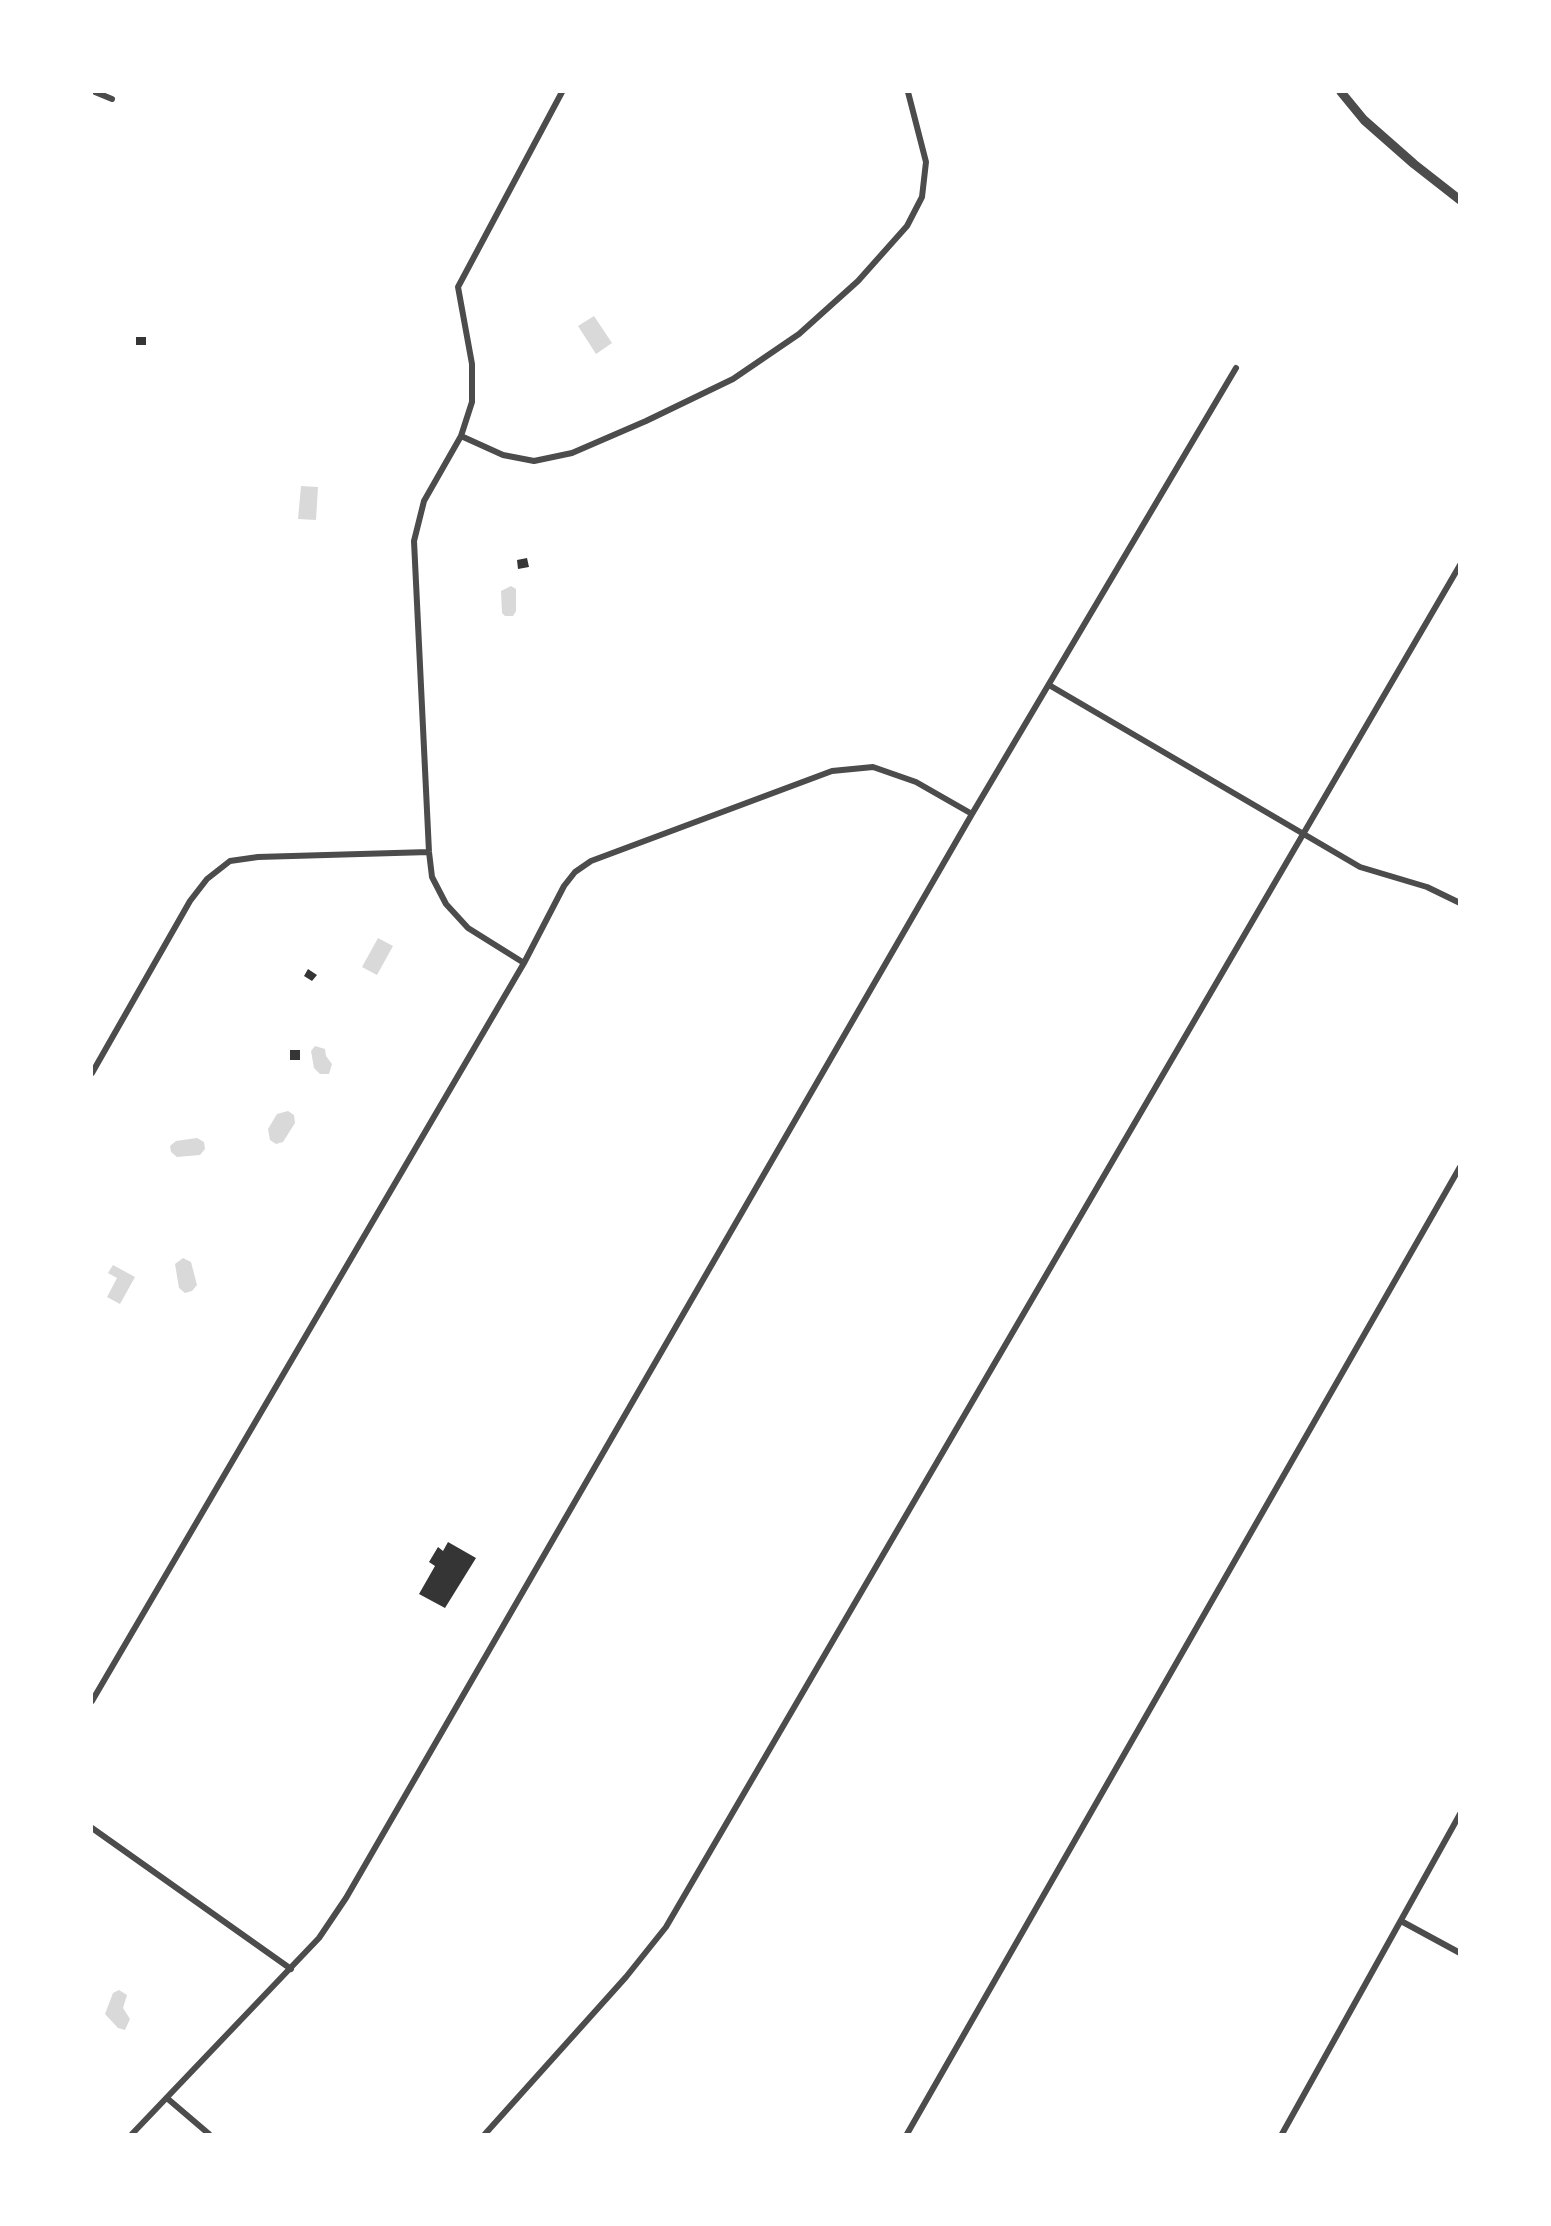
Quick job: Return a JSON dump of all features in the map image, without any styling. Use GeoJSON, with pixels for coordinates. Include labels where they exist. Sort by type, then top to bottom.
{"type":"FeatureCollection","features":[{"type":"Feature","properties":{"kind":"street"},"geometry":{"type":"LineString","coordinates":[[95,92],[112,99]]}},
{"type":"Feature","properties":{"kind":"street"},"geometry":{"type":"LineString","coordinates":[[524,963],[468,928],[446,904],[432,877],[414,541],[424,501],[460,436],[472,402],[472,364],[458,287],[562,92]]}},
{"type":"Feature","properties":{"kind":"street"},"geometry":{"type":"LineString","coordinates":[[460,436],[503,455],[534,461],[572,453],[646,421],[733,379],[799,334],[858,281],[908,226],[922,197],[926,162],[908,92]]}},
{"type":"Feature","properties":{"kind":"street"},"geometry":{"type":"LineString","coordinates":[[1341,92],[1365,120],[1460,200]]}},
{"type":"Feature","properties":{"kind":"street"},"geometry":{"type":"LineString","coordinates":[[132,2134],[291,1969],[319,1938],[346,1898],[972,814],[1236,368]]}},
{"type":"Feature","properties":{"kind":"street"},"geometry":{"type":"LineString","coordinates":[[485,2134],[626,1977],[666,1927],[1460,565]]}},
{"type":"Feature","properties":{"kind":"street"},"geometry":{"type":"LineString","coordinates":[[1049,685],[1360,867],[1427,887],[1460,903]]}},
{"type":"Feature","properties":{"kind":"street"},"geometry":{"type":"LineString","coordinates":[[92,1701],[524,963],[564,886],[575,872],[591,861],[832,771],[873,767],[916,782],[972,814]]}},
{"type":"Feature","properties":{"kind":"street"},"geometry":{"type":"LineString","coordinates":[[92,1073],[190,901],[207,879],[230,861],[258,857],[429,852]]}},
{"type":"Feature","properties":{"kind":"street"},"geometry":{"type":"LineString","coordinates":[[907,2134],[1460,1167]]}},
{"type":"Feature","properties":{"kind":"street"},"geometry":{"type":"LineString","coordinates":[[1282,2134],[1460,1814]]}},
{"type":"Feature","properties":{"kind":"street"},"geometry":{"type":"LineString","coordinates":[[92,1828],[291,1969]]}},
{"type":"Feature","properties":{"kind":"street"},"geometry":{"type":"LineString","coordinates":[[1401,1921],[1460,1953]]}},
{"type":"Feature","properties":{"kind":"street"},"geometry":{"type":"LineString","coordinates":[[168,2099],[209,2134]]}},
{"type":"Feature","properties":{"kind":"shaded area"},"geometry":{"type":"Polygon","coordinates":[[[594,316],[612,343],[596,354],[578,326],[594,316]]]}},
{"type":"Feature","properties":{"kind":"shaded area"},"geometry":{"type":"Polygon","coordinates":[[[301,486],[318,487],[316,520],[298,519],[301,486]]]}},
{"type":"Feature","properties":{"kind":"shaded area"},"geometry":{"type":"Polygon","coordinates":[[[511,586],[516,589],[516,611],[513,616],[505,616],[502,613],[501,591],[511,586]]]}},
{"type":"Feature","properties":{"kind":"shaded area"},"geometry":{"type":"Polygon","coordinates":[[[378,938],[393,946],[377,975],[362,967],[378,938]]]}},
{"type":"Feature","properties":{"kind":"shaded area"},"geometry":{"type":"Polygon","coordinates":[[[315,1046],[325,1049],[326,1056],[332,1064],[329,1074],[320,1074],[314,1068],[311,1051],[315,1046]]]}},
{"type":"Feature","properties":{"kind":"shaded area"},"geometry":{"type":"Polygon","coordinates":[[[288,1111],[294,1115],[295,1123],[283,1142],[276,1144],[270,1140],[268,1129],[277,1114],[288,1111]]]}},
{"type":"Feature","properties":{"kind":"shaded area"},"geometry":{"type":"Polygon","coordinates":[[[197,1138],[204,1142],[205,1149],[200,1155],[177,1157],[171,1152],[170,1146],[176,1141],[197,1138]]]}},
{"type":"Feature","properties":{"kind":"shaded area"},"geometry":{"type":"Polygon","coordinates":[[[183,1258],[191,1262],[197,1285],[192,1291],[185,1293],[179,1288],[175,1264],[183,1258]]]}},
{"type":"Feature","properties":{"kind":"shaded area"},"geometry":{"type":"Polygon","coordinates":[[[113,1265],[135,1277],[120,1304],[107,1297],[117,1278],[108,1273],[113,1265]]]}},
{"type":"Feature","properties":{"kind":"shaded area"},"geometry":{"type":"Polygon","coordinates":[[[119,1990],[127,1995],[123,2008],[130,2019],[125,2030],[118,2028],[105,2014],[113,1993],[119,1990]]]}},
{"type":"Feature","properties":{"kind":"building"},"geometry":{"type":"Polygon","coordinates":[[[136,337],[146,337],[146,345],[136,345],[136,337]]]}},
{"type":"Feature","properties":{"kind":"building"},"geometry":{"type":"Polygon","coordinates":[[[527,558],[529,567],[518,569],[517,560],[527,558]]]}},
{"type":"Feature","properties":{"kind":"building"},"geometry":{"type":"Polygon","coordinates":[[[308,969],[317,975],[312,981],[304,976],[308,969]]]}},
{"type":"Feature","properties":{"kind":"building"},"geometry":{"type":"Polygon","coordinates":[[[290,1050],[300,1050],[300,1060],[290,1060],[290,1050]]]}},
{"type":"Feature","properties":{"kind":"building"},"geometry":{"type":"Polygon","coordinates":[[[448,1542],[476,1558],[445,1608],[419,1594],[435,1566],[429,1562],[438,1547],[443,1551],[448,1542]]]}}]}
